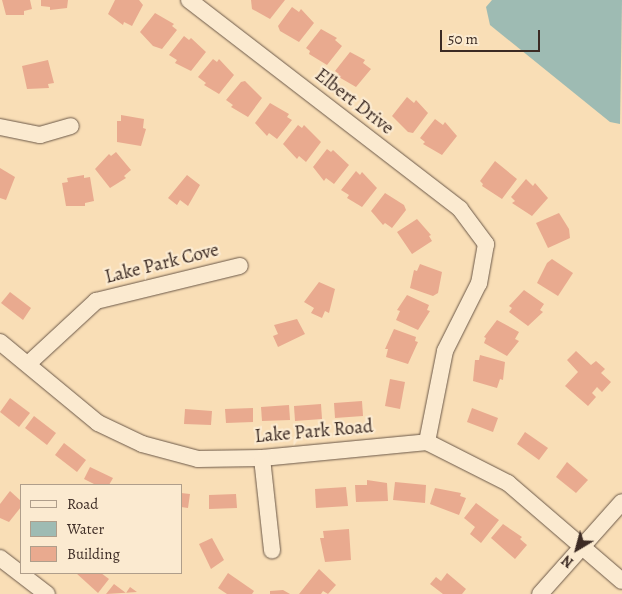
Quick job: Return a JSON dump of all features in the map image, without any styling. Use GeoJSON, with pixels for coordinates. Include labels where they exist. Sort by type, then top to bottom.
{"type":"FeatureCollection","features":[{"type":"Feature","properties":{"kind":"street","name":"Elbert Drive"},"geometry":{"type":"LineString","coordinates":[[189,0],[460,209],[486,244],[479,283],[445,351],[427,442]]}},
{"type":"Feature","properties":{"kind":"street"},"geometry":{"type":"LineString","coordinates":[[0,126],[40,135],[70,126]]}},
{"type":"Feature","properties":{"kind":"street","name":"Lake Park Cove"},"geometry":{"type":"LineString","coordinates":[[28,364],[96,301],[240,266]]}},
{"type":"Feature","properties":{"kind":"street","name":"Lake Park Road"},"geometry":{"type":"LineString","coordinates":[[0,342],[98,423],[142,444],[198,459],[262,458],[427,442]]}},
{"type":"Feature","properties":{"kind":"street"},"geometry":{"type":"LineString","coordinates":[[427,442],[508,482],[622,581]]}},
{"type":"Feature","properties":{"kind":"street"},"geometry":{"type":"LineString","coordinates":[[262,458],[272,550]]}},
{"type":"Feature","properties":{"kind":"street"},"geometry":{"type":"LineString","coordinates":[[540,594],[622,502]]}},
{"type":"Feature","properties":{"kind":"street"},"geometry":{"type":"LineString","coordinates":[[0,558],[20,573]]}},
{"type":"Feature","properties":{"kind":"street"},"geometry":{"type":"LineString","coordinates":[[21,574],[47,594]]}},
{"type":"Feature","properties":{"kind":"water"},"geometry":{"type":"Polygon","coordinates":[[[492,0],[622,0],[620,124],[610,122],[490,25],[486,7],[492,0]]]}},
{"type":"Feature","properties":{"kind":"building"},"geometry":{"type":"Polygon","coordinates":[[[2,0],[30,0],[32,9],[24,11],[24,15],[6,15],[2,0]]]}},
{"type":"Feature","properties":{"kind":"building"},"geometry":{"type":"Polygon","coordinates":[[[41,0],[68,0],[67,8],[50,10],[50,7],[41,6],[41,0]]]}},
{"type":"Feature","properties":{"kind":"building"},"geometry":{"type":"Polygon","coordinates":[[[115,0],[139,0],[143,5],[132,26],[124,22],[123,25],[108,14],[115,0]]]}},
{"type":"Feature","properties":{"kind":"building"},"geometry":{"type":"Polygon","coordinates":[[[251,0],[285,0],[270,19],[252,9],[251,0]]]}},
{"type":"Feature","properties":{"kind":"building"},"geometry":{"type":"Polygon","coordinates":[[[292,7],[299,12],[301,9],[314,23],[299,42],[280,31],[278,26],[292,7]]]}},
{"type":"Feature","properties":{"kind":"building"},"geometry":{"type":"Polygon","coordinates":[[[155,13],[174,24],[172,26],[177,30],[162,49],[153,46],[140,32],[155,13]]]}},
{"type":"Feature","properties":{"kind":"building"},"geometry":{"type":"Polygon","coordinates":[[[321,29],[337,38],[335,40],[342,46],[327,65],[309,54],[310,51],[306,48],[321,29]]]}},
{"type":"Feature","properties":{"kind":"building"},"geometry":{"type":"Polygon","coordinates":[[[184,36],[189,40],[191,38],[206,52],[191,71],[175,63],[177,60],[169,55],[184,36]]]}},
{"type":"Feature","properties":{"kind":"building"},"geometry":{"type":"Polygon","coordinates":[[[350,52],[365,60],[363,63],[371,69],[356,87],[337,76],[339,74],[335,71],[350,52]]]}},
{"type":"Feature","properties":{"kind":"building"},"geometry":{"type":"Polygon","coordinates":[[[213,59],[217,62],[219,59],[234,75],[219,94],[204,85],[206,83],[198,77],[213,59]]]}},
{"type":"Feature","properties":{"kind":"building"},"geometry":{"type":"Polygon","coordinates":[[[48,60],[54,83],[48,84],[49,88],[27,89],[22,66],[48,60]]]}},
{"type":"Feature","properties":{"kind":"building"},"geometry":{"type":"Polygon","coordinates":[[[245,81],[262,98],[248,117],[231,107],[233,105],[226,100],[241,82],[245,81]]]}},
{"type":"Feature","properties":{"kind":"building"},"geometry":{"type":"Polygon","coordinates":[[[407,97],[414,103],[416,100],[428,113],[413,133],[408,132],[392,116],[407,97]]]}},
{"type":"Feature","properties":{"kind":"building"},"geometry":{"type":"Polygon","coordinates":[[[270,103],[289,114],[287,117],[292,120],[277,139],[269,133],[267,136],[255,123],[270,103]]]}},
{"type":"Feature","properties":{"kind":"building"},"geometry":{"type":"Polygon","coordinates":[[[121,115],[144,119],[143,128],[146,129],[141,146],[117,142],[117,121],[121,121],[121,115]]]}},
{"type":"Feature","properties":{"kind":"building"},"geometry":{"type":"Polygon","coordinates":[[[435,119],[443,125],[445,122],[457,136],[442,155],[423,144],[425,142],[420,138],[435,119]]]}},
{"type":"Feature","properties":{"kind":"building"},"geometry":{"type":"Polygon","coordinates":[[[298,125],[302,128],[304,125],[321,142],[306,162],[299,156],[297,159],[283,144],[298,125]]]}},
{"type":"Feature","properties":{"kind":"building"},"geometry":{"type":"Polygon","coordinates":[[[327,149],[331,152],[333,150],[349,165],[334,184],[326,178],[324,181],[313,167],[327,149]]]}},
{"type":"Feature","properties":{"kind":"building"},"geometry":{"type":"Polygon","coordinates":[[[116,152],[131,170],[124,176],[126,178],[110,188],[95,169],[109,154],[111,156],[116,152]]]}},
{"type":"Feature","properties":{"kind":"building"},"geometry":{"type":"Polygon","coordinates":[[[495,161],[517,179],[502,199],[482,186],[483,184],[480,181],[495,161]]]}},
{"type":"Feature","properties":{"kind":"building"},"geometry":{"type":"Polygon","coordinates":[[[0,168],[15,177],[6,200],[0,198],[0,168]]]}},
{"type":"Feature","properties":{"kind":"building"},"geometry":{"type":"Polygon","coordinates":[[[356,171],[360,175],[362,172],[377,188],[362,207],[347,198],[349,195],[341,190],[356,171]]]}},
{"type":"Feature","properties":{"kind":"building"},"geometry":{"type":"Polygon","coordinates":[[[84,175],[84,178],[90,177],[94,201],[85,203],[85,206],[66,206],[62,183],[68,182],[67,178],[84,175]]]}},
{"type":"Feature","properties":{"kind":"building"},"geometry":{"type":"Polygon","coordinates":[[[187,175],[200,185],[188,206],[180,200],[177,205],[168,198],[187,175]]]}},
{"type":"Feature","properties":{"kind":"building"},"geometry":{"type":"Polygon","coordinates":[[[526,179],[533,186],[535,183],[548,198],[532,216],[512,203],[515,201],[511,197],[526,179]]]}},
{"type":"Feature","properties":{"kind":"building"},"geometry":{"type":"Polygon","coordinates":[[[385,193],[404,205],[406,210],[392,228],[385,223],[383,225],[371,211],[385,193]]]}},
{"type":"Feature","properties":{"kind":"building"},"geometry":{"type":"Polygon","coordinates":[[[559,213],[569,229],[570,238],[548,248],[536,223],[559,213]]]}},
{"type":"Feature","properties":{"kind":"building"},"geometry":{"type":"Polygon","coordinates":[[[417,219],[431,235],[429,236],[432,241],[412,254],[397,232],[417,219]]]}},
{"type":"Feature","properties":{"kind":"building"},"geometry":{"type":"Polygon","coordinates":[[[552,259],[573,273],[558,296],[537,283],[547,263],[552,259]]]}},
{"type":"Feature","properties":{"kind":"building"},"geometry":{"type":"Polygon","coordinates":[[[420,264],[442,272],[438,293],[433,296],[410,288],[414,270],[417,271],[420,264]]]}},
{"type":"Feature","properties":{"kind":"building"},"geometry":{"type":"Polygon","coordinates":[[[319,282],[335,289],[329,313],[325,311],[322,318],[311,313],[314,308],[304,302],[319,282]]]}},
{"type":"Feature","properties":{"kind":"building"},"geometry":{"type":"Polygon","coordinates":[[[524,290],[544,304],[540,310],[543,312],[528,326],[509,312],[512,308],[509,306],[524,290]]]}},
{"type":"Feature","properties":{"kind":"building"},"geometry":{"type":"Polygon","coordinates":[[[10,292],[31,308],[23,320],[1,303],[10,292]]]}},
{"type":"Feature","properties":{"kind":"building"},"geometry":{"type":"Polygon","coordinates":[[[407,295],[429,305],[427,310],[430,311],[418,330],[396,320],[400,311],[397,310],[407,295]]]}},
{"type":"Feature","properties":{"kind":"building"},"geometry":{"type":"Polygon","coordinates":[[[297,319],[305,334],[278,347],[273,336],[278,334],[274,325],[297,319]]]}},
{"type":"Feature","properties":{"kind":"building"},"geometry":{"type":"Polygon","coordinates":[[[497,320],[519,332],[515,339],[519,341],[507,356],[484,343],[486,338],[484,337],[497,320]]]}},
{"type":"Feature","properties":{"kind":"building"},"geometry":{"type":"Polygon","coordinates":[[[394,329],[416,337],[415,341],[418,342],[408,364],[386,357],[388,349],[385,349],[394,329]]]}},
{"type":"Feature","properties":{"kind":"building"},"geometry":{"type":"Polygon","coordinates":[[[576,351],[591,365],[596,361],[605,369],[601,373],[611,382],[602,392],[597,387],[592,393],[596,397],[588,406],[565,386],[578,372],[567,360],[576,351]]]}},
{"type":"Feature","properties":{"kind":"building"},"geometry":{"type":"Polygon","coordinates":[[[480,355],[505,362],[503,380],[500,379],[497,388],[473,381],[475,360],[479,360],[480,355]]]}},
{"type":"Feature","properties":{"kind":"building"},"geometry":{"type":"Polygon","coordinates":[[[390,379],[405,382],[400,409],[385,406],[390,379]]]}},
{"type":"Feature","properties":{"kind":"building"},"geometry":{"type":"Polygon","coordinates":[[[10,398],[30,413],[19,427],[0,412],[10,398]]]}},
{"type":"Feature","properties":{"kind":"building"},"geometry":{"type":"Polygon","coordinates":[[[362,401],[363,416],[335,418],[334,403],[362,401]]]}},
{"type":"Feature","properties":{"kind":"building"},"geometry":{"type":"Polygon","coordinates":[[[321,404],[322,419],[295,421],[294,406],[321,404]]]}},
{"type":"Feature","properties":{"kind":"building"},"geometry":{"type":"Polygon","coordinates":[[[289,405],[290,420],[262,421],[261,407],[289,405]]]}},
{"type":"Feature","properties":{"kind":"building"},"geometry":{"type":"Polygon","coordinates":[[[253,408],[253,422],[226,423],[225,409],[253,408]]]}},
{"type":"Feature","properties":{"kind":"building"},"geometry":{"type":"Polygon","coordinates":[[[472,408],[498,418],[493,432],[467,422],[472,408]]]}},
{"type":"Feature","properties":{"kind":"building"},"geometry":{"type":"Polygon","coordinates":[[[185,409],[212,411],[211,425],[184,424],[185,409]]]}},
{"type":"Feature","properties":{"kind":"building"},"geometry":{"type":"Polygon","coordinates":[[[34,416],[56,433],[47,445],[25,428],[34,416]]]}},
{"type":"Feature","properties":{"kind":"building"},"geometry":{"type":"Polygon","coordinates":[[[525,432],[548,448],[539,460],[517,444],[525,432]]]}},
{"type":"Feature","properties":{"kind":"building"},"geometry":{"type":"Polygon","coordinates":[[[64,443],[86,460],[77,472],[55,455],[64,443]]]}},
{"type":"Feature","properties":{"kind":"building"},"geometry":{"type":"Polygon","coordinates":[[[567,462],[588,480],[576,493],[556,477],[567,462]]]}},
{"type":"Feature","properties":{"kind":"building"},"geometry":{"type":"Polygon","coordinates":[[[90,467],[113,478],[110,484],[94,484],[84,479],[90,467]]]}},
{"type":"Feature","properties":{"kind":"building"},"geometry":{"type":"Polygon","coordinates":[[[367,480],[387,483],[388,501],[356,502],[355,485],[367,485],[367,480]]]}},
{"type":"Feature","properties":{"kind":"building"},"geometry":{"type":"Polygon","coordinates":[[[395,482],[426,485],[425,503],[393,500],[395,482]]]}},
{"type":"Feature","properties":{"kind":"building"},"geometry":{"type":"Polygon","coordinates":[[[346,487],[348,506],[316,508],[315,489],[346,487]]]}},
{"type":"Feature","properties":{"kind":"building"},"geometry":{"type":"Polygon","coordinates":[[[435,488],[461,493],[460,496],[466,498],[459,515],[430,504],[435,488]]]}},
{"type":"Feature","properties":{"kind":"building"},"geometry":{"type":"Polygon","coordinates":[[[10,491],[20,500],[20,508],[9,522],[0,518],[0,504],[10,491]]]}},
{"type":"Feature","properties":{"kind":"building"},"geometry":{"type":"Polygon","coordinates":[[[182,493],[190,494],[188,508],[182,507],[182,493]]]}},
{"type":"Feature","properties":{"kind":"building"},"geometry":{"type":"Polygon","coordinates":[[[236,494],[237,508],[209,509],[209,495],[236,494]]]}},
{"type":"Feature","properties":{"kind":"building"},"geometry":{"type":"Polygon","coordinates":[[[476,503],[499,520],[481,543],[470,534],[475,527],[464,518],[476,503]]]}},
{"type":"Feature","properties":{"kind":"building"},"geometry":{"type":"Polygon","coordinates":[[[503,524],[522,537],[520,539],[527,545],[515,559],[491,538],[503,524]]]}},
{"type":"Feature","properties":{"kind":"building"},"geometry":{"type":"Polygon","coordinates":[[[349,529],[351,560],[325,562],[320,538],[324,538],[323,531],[349,529]]]}},
{"type":"Feature","properties":{"kind":"building"},"geometry":{"type":"Polygon","coordinates":[[[212,538],[224,560],[211,569],[199,544],[212,538]]]}},
{"type":"Feature","properties":{"kind":"building"},"geometry":{"type":"Polygon","coordinates":[[[319,569],[336,585],[328,594],[323,591],[321,594],[299,594],[319,569]]]}},
{"type":"Feature","properties":{"kind":"building"},"geometry":{"type":"Polygon","coordinates":[[[228,573],[254,591],[252,594],[227,594],[218,588],[228,573]]]}},
{"type":"Feature","properties":{"kind":"building"},"geometry":{"type":"Polygon","coordinates":[[[447,573],[466,589],[462,594],[443,594],[430,584],[436,577],[441,581],[447,573]]]}},
{"type":"Feature","properties":{"kind":"building"},"geometry":{"type":"Polygon","coordinates":[[[77,574],[102,574],[109,579],[98,593],[77,574]]]}},
{"type":"Feature","properties":{"kind":"building"},"geometry":{"type":"Polygon","coordinates":[[[114,584],[126,593],[106,594],[114,584]]]}},
{"type":"Feature","properties":{"kind":"building"},"geometry":{"type":"Polygon","coordinates":[[[130,587],[137,592],[126,593],[130,587]]]}},
{"type":"Feature","properties":{"kind":"building"},"geometry":{"type":"Polygon","coordinates":[[[283,590],[290,594],[270,594],[270,591],[283,590]]]}}]}
